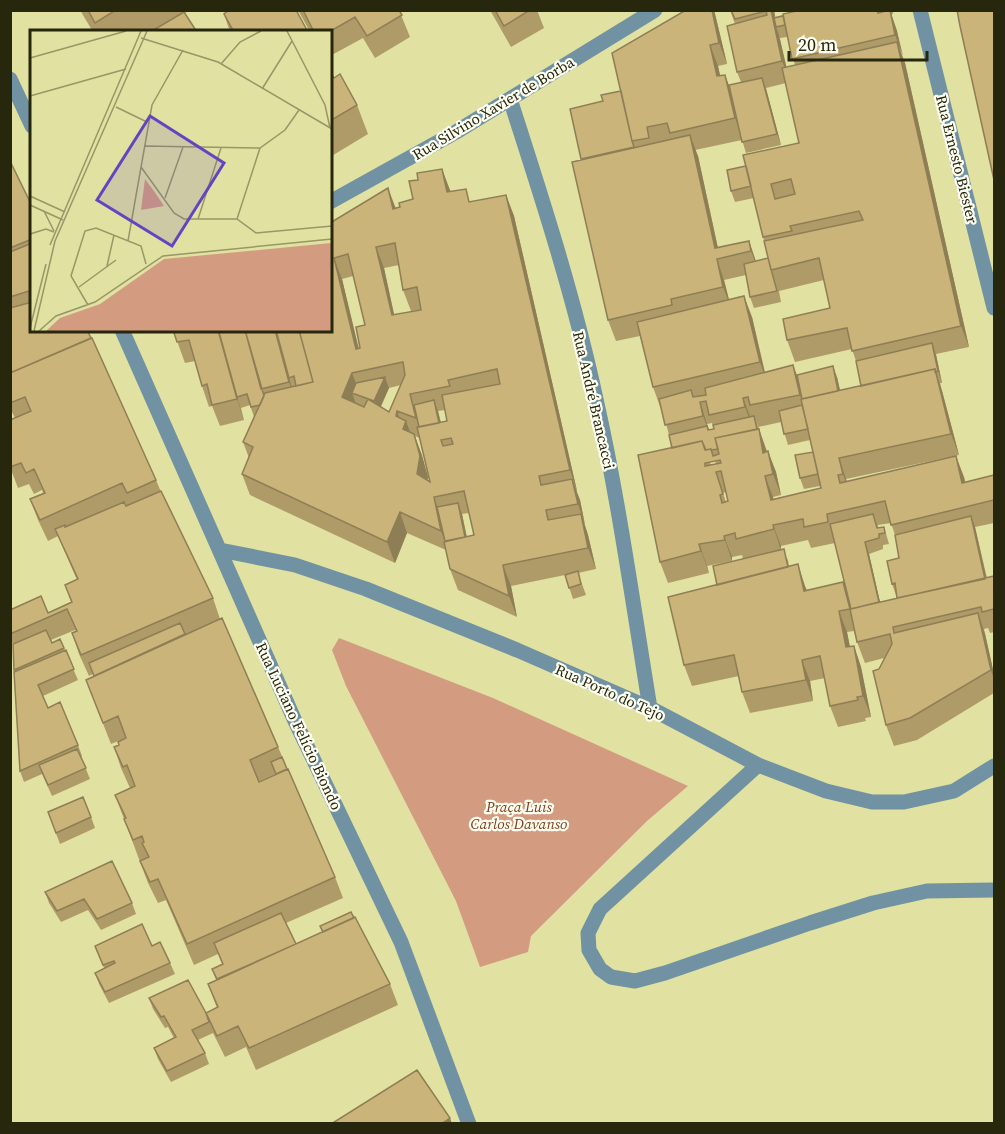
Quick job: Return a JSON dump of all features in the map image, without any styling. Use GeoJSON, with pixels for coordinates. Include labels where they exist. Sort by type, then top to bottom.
{"type":"FeatureCollection","features":[{"type":"Feature","properties":{"kind":"street","name":"Rua Silvino Xavier de Borba"},"geometry":{"type":"LineString","coordinates":[[332,201],[456,132],[655,10]]}},
{"type":"Feature","properties":{"kind":"street","name":"Rua Ernesto Biester"},"geometry":{"type":"LineString","coordinates":[[920,10],[994,308]]}},
{"type":"Feature","properties":{"kind":"street"},"geometry":{"type":"LineString","coordinates":[[10,78],[30,122]]}},
{"type":"Feature","properties":{"kind":"street","name":"Rua André Brancacci"},"geometry":{"type":"LineString","coordinates":[[510,99],[552,229],[596,399],[650,708]]}},
{"type":"Feature","properties":{"kind":"street","name":"Rua Luciano Felício Biondo"},"geometry":{"type":"LineString","coordinates":[[123,332],[295,721],[401,942],[470,1124]]}},
{"type":"Feature","properties":{"kind":"street","name":"Rua Porto do Tejo"},"geometry":{"type":"LineString","coordinates":[[220,550],[295,565],[366,589],[517,650],[650,708],[758,765],[826,791],[872,802],[904,802],[954,791],[994,766]]}},
{"type":"Feature","properties":{"kind":"street"},"geometry":{"type":"LineString","coordinates":[[758,765],[600,909],[588,933],[588,950],[600,969],[611,977],[636,981],[884,900],[927,891],[994,890]]}},
{"type":"Feature","properties":{"kind":"green space","name":"Praça Luis Carlos Davanso"},"geometry":{"type":"Polygon","coordinates":[[[339,638],[493,698],[688,786],[647,821],[531,936],[528,952],[480,967],[456,901],[346,686],[332,650],[339,638]]]}},
{"type":"Feature","properties":{"kind":"building"},"geometry":{"type":"Polygon","coordinates":[[[88,10],[116,10],[95,23],[88,10]]]}},
{"type":"Feature","properties":{"kind":"building"},"geometry":{"type":"Polygon","coordinates":[[[229,10],[296,10],[307,30],[233,30],[224,14],[229,10]]]}},
{"type":"Feature","properties":{"kind":"building"},"geometry":{"type":"Polygon","coordinates":[[[303,10],[399,10],[402,15],[367,36],[355,17],[332,30],[313,30],[303,10]]]}},
{"type":"Feature","properties":{"kind":"building"},"geometry":{"type":"Polygon","coordinates":[[[495,10],[530,10],[504,26],[495,10]]]}},
{"type":"Feature","properties":{"kind":"building"},"geometry":{"type":"Polygon","coordinates":[[[686,10],[712,10],[719,43],[710,45],[717,76],[725,75],[735,118],[670,133],[667,123],[647,127],[649,138],[632,141],[612,53],[686,10]]]}},
{"type":"Feature","properties":{"kind":"building"},"geometry":{"type":"Polygon","coordinates":[[[731,10],[771,10],[782,61],[737,72],[727,26],[767,15],[766,11],[735,19],[731,10]]]}},
{"type":"Feature","properties":{"kind":"building"},"geometry":{"type":"Polygon","coordinates":[[[801,10],[877,10],[878,13],[890,10],[895,35],[792,59],[783,14],[801,10]]]}},
{"type":"Feature","properties":{"kind":"building"},"geometry":{"type":"Polygon","coordinates":[[[957,10],[994,10],[994,180],[960,26],[957,10]]]}},
{"type":"Feature","properties":{"kind":"building"},"geometry":{"type":"Polygon","coordinates":[[[184,12],[196,30],[153,30],[184,12]]]}},
{"type":"Feature","properties":{"kind":"building"},"geometry":{"type":"Polygon","coordinates":[[[783,16],[785,25],[776,27],[774,18],[783,16]]]}},
{"type":"Feature","properties":{"kind":"building"},"geometry":{"type":"Polygon","coordinates":[[[897,42],[961,326],[852,351],[847,328],[787,340],[783,319],[830,308],[819,258],[771,270],[764,241],[863,220],[859,211],[790,226],[792,231],[763,237],[743,155],[799,143],[782,68],[897,42]],[[791,179],[771,184],[775,199],[795,194],[791,179]]]}},
{"type":"Feature","properties":{"kind":"building"},"geometry":{"type":"Polygon","coordinates":[[[332,74],[334,78],[340,74],[357,105],[332,120],[332,74]]]}},
{"type":"Feature","properties":{"kind":"building"},"geometry":{"type":"Polygon","coordinates":[[[762,78],[777,134],[742,142],[729,85],[762,78]]]}},
{"type":"Feature","properties":{"kind":"building"},"geometry":{"type":"Polygon","coordinates":[[[621,91],[634,147],[581,159],[570,109],[603,101],[601,95],[621,91]]]}},
{"type":"Feature","properties":{"kind":"building"},"geometry":{"type":"Polygon","coordinates":[[[690,135],[715,248],[749,241],[751,251],[717,259],[723,287],[671,299],[672,305],[608,320],[572,162],[690,135]]]}},
{"type":"Feature","properties":{"kind":"building"},"geometry":{"type":"Polygon","coordinates":[[[10,161],[30,202],[30,240],[10,248],[10,161]]]}},
{"type":"Feature","properties":{"kind":"building"},"geometry":{"type":"Polygon","coordinates":[[[746,166],[751,186],[731,191],[727,170],[746,166]]]}},
{"type":"Feature","properties":{"kind":"building"},"geometry":{"type":"Polygon","coordinates":[[[442,169],[447,192],[466,189],[469,202],[506,195],[570,470],[539,476],[541,485],[572,479],[578,504],[546,510],[548,520],[581,514],[588,548],[503,565],[509,596],[450,569],[444,542],[474,535],[464,491],[434,497],[441,531],[400,512],[387,542],[242,474],[253,447],[243,442],[265,393],[313,382],[300,332],[332,332],[332,222],[388,188],[393,209],[400,207],[399,203],[413,199],[409,181],[418,180],[417,173],[442,169]],[[395,243],[376,247],[392,315],[421,310],[417,287],[403,290],[395,243]],[[348,254],[334,258],[356,349],[360,348],[356,327],[365,325],[348,254]],[[403,362],[352,373],[342,397],[364,407],[368,399],[389,412],[405,375],[403,362]],[[497,369],[448,380],[450,386],[410,394],[416,418],[397,411],[396,416],[406,421],[403,429],[414,434],[420,456],[417,474],[430,482],[417,427],[447,421],[442,395],[500,384],[497,369]],[[451,438],[441,440],[443,446],[453,444],[451,438]]]}},
{"type":"Feature","properties":{"kind":"building"},"geometry":{"type":"Polygon","coordinates":[[[30,244],[30,291],[10,297],[10,252],[30,244]]]}},
{"type":"Feature","properties":{"kind":"building"},"geometry":{"type":"Polygon","coordinates":[[[768,258],[777,291],[750,297],[744,264],[768,258]]]}},
{"type":"Feature","properties":{"kind":"building"},"geometry":{"type":"Polygon","coordinates":[[[744,296],[760,362],[653,387],[637,322],[744,296]]]}},
{"type":"Feature","properties":{"kind":"building"},"geometry":{"type":"Polygon","coordinates":[[[30,303],[30,332],[88,332],[91,338],[10,373],[10,308],[30,303]]]}},
{"type":"Feature","properties":{"kind":"building"},"geometry":{"type":"Polygon","coordinates":[[[174,332],[219,332],[237,399],[212,405],[207,384],[202,386],[189,340],[177,342],[174,332]]]}},
{"type":"Feature","properties":{"kind":"building"},"geometry":{"type":"Polygon","coordinates":[[[219,332],[246,332],[264,396],[260,405],[251,407],[247,394],[237,397],[219,332]]]}},
{"type":"Feature","properties":{"kind":"building"},"geometry":{"type":"Polygon","coordinates":[[[246,332],[276,332],[289,382],[261,389],[246,332]]]}},
{"type":"Feature","properties":{"kind":"building"},"geometry":{"type":"Polygon","coordinates":[[[277,332],[300,332],[313,382],[296,386],[294,376],[289,378],[277,332]]]}},
{"type":"Feature","properties":{"kind":"building"},"geometry":{"type":"Polygon","coordinates":[[[92,338],[156,480],[127,493],[122,483],[40,520],[30,499],[45,493],[34,469],[26,473],[21,463],[10,467],[10,420],[31,411],[25,397],[10,403],[10,373],[92,338]]]}},
{"type":"Feature","properties":{"kind":"building"},"geometry":{"type":"Polygon","coordinates":[[[932,343],[938,371],[935,372],[935,369],[861,386],[856,361],[932,343]]]}},
{"type":"Feature","properties":{"kind":"building"},"geometry":{"type":"Polygon","coordinates":[[[793,365],[800,395],[750,405],[748,397],[743,398],[745,407],[709,415],[706,401],[700,402],[703,416],[665,425],[659,399],[691,390],[693,397],[706,395],[705,388],[793,365]]]}},
{"type":"Feature","properties":{"kind":"building"},"geometry":{"type":"Polygon","coordinates":[[[833,366],[838,391],[802,399],[797,375],[833,366]]]}},
{"type":"Feature","properties":{"kind":"building"},"geometry":{"type":"Polygon","coordinates":[[[935,369],[951,434],[839,458],[843,474],[838,475],[840,483],[956,456],[962,483],[994,475],[994,500],[891,525],[885,501],[827,514],[828,522],[804,527],[803,519],[773,525],[774,529],[736,539],[735,533],[724,536],[725,540],[699,544],[701,551],[660,562],[638,455],[702,441],[705,450],[711,449],[713,456],[719,454],[715,438],[759,429],[763,453],[768,451],[773,474],[765,476],[771,500],[821,488],[801,399],[935,369]],[[720,460],[705,463],[705,466],[721,463],[720,460]],[[721,471],[716,472],[723,494],[720,495],[722,503],[728,501],[721,471]]]}},
{"type":"Feature","properties":{"kind":"building"},"geometry":{"type":"Polygon","coordinates":[[[385,377],[374,401],[352,393],[356,383],[385,377]]]}},
{"type":"Feature","properties":{"kind":"building"},"geometry":{"type":"Polygon","coordinates":[[[434,400],[439,423],[419,427],[414,405],[434,400]]]}},
{"type":"Feature","properties":{"kind":"building"},"geometry":{"type":"Polygon","coordinates":[[[802,405],[808,429],[784,434],[779,411],[802,405]]]}},
{"type":"Feature","properties":{"kind":"building"},"geometry":{"type":"Polygon","coordinates":[[[754,416],[757,429],[715,438],[718,449],[706,450],[702,441],[672,448],[669,435],[707,426],[708,430],[714,429],[713,425],[754,416]]]}},
{"type":"Feature","properties":{"kind":"building"},"geometry":{"type":"Polygon","coordinates":[[[813,452],[818,474],[800,478],[795,455],[813,452]]]}},
{"type":"Feature","properties":{"kind":"building"},"geometry":{"type":"Polygon","coordinates":[[[161,491],[213,598],[81,655],[72,633],[77,631],[67,609],[10,634],[10,610],[41,596],[48,613],[72,602],[65,585],[78,579],[55,529],[124,502],[126,506],[161,491]]]}},
{"type":"Feature","properties":{"kind":"building"},"geometry":{"type":"Polygon","coordinates":[[[458,503],[465,537],[445,541],[437,507],[458,503]]]}},
{"type":"Feature","properties":{"kind":"building"},"geometry":{"type":"Polygon","coordinates":[[[873,514],[877,528],[884,527],[885,533],[879,534],[879,538],[865,542],[879,602],[851,609],[830,524],[873,514]]]}},
{"type":"Feature","properties":{"kind":"building"},"geometry":{"type":"Polygon","coordinates":[[[971,516],[985,579],[897,598],[895,583],[892,584],[887,561],[899,558],[895,535],[971,516]]]}},
{"type":"Feature","properties":{"kind":"building"},"geometry":{"type":"Polygon","coordinates":[[[784,549],[788,567],[717,585],[713,566],[784,549]]]}},
{"type":"Feature","properties":{"kind":"building"},"geometry":{"type":"Polygon","coordinates":[[[798,564],[804,591],[843,582],[850,609],[839,611],[846,647],[854,646],[863,696],[857,697],[858,700],[830,706],[820,656],[802,660],[806,680],[742,692],[734,655],[684,665],[668,597],[798,564]]]}},
{"type":"Feature","properties":{"kind":"building"},"geometry":{"type":"Polygon","coordinates":[[[578,571],[581,584],[569,588],[565,575],[578,571]]]}},
{"type":"Feature","properties":{"kind":"building"},"geometry":{"type":"Polygon","coordinates":[[[994,576],[994,609],[982,612],[981,607],[893,627],[894,633],[978,613],[991,670],[910,718],[886,725],[873,671],[879,669],[892,644],[890,634],[857,642],[850,609],[994,576]]]}},
{"type":"Feature","properties":{"kind":"building"},"geometry":{"type":"Polygon","coordinates":[[[222,618],[278,747],[250,760],[259,782],[288,769],[335,877],[187,944],[158,879],[150,882],[140,861],[149,857],[142,843],[144,842],[142,836],[133,840],[115,795],[135,786],[127,765],[123,767],[114,747],[126,738],[118,716],[103,723],[86,680],[222,618]]]}},
{"type":"Feature","properties":{"kind":"building"},"geometry":{"type":"Polygon","coordinates":[[[180,623],[185,634],[94,676],[89,663],[180,623]]]}},
{"type":"Feature","properties":{"kind":"building"},"geometry":{"type":"Polygon","coordinates":[[[46,630],[52,643],[60,639],[64,648],[14,670],[13,644],[46,630]]]}},
{"type":"Feature","properties":{"kind":"building"},"geometry":{"type":"Polygon","coordinates":[[[66,650],[74,669],[38,685],[48,708],[60,702],[78,745],[20,771],[14,672],[66,650]]]}},
{"type":"Feature","properties":{"kind":"building"},"geometry":{"type":"Polygon","coordinates":[[[77,749],[86,768],[48,785],[39,765],[77,749]]]}},
{"type":"Feature","properties":{"kind":"building"},"geometry":{"type":"Polygon","coordinates":[[[282,757],[287,769],[276,774],[271,762],[282,757]]]}},
{"type":"Feature","properties":{"kind":"building"},"geometry":{"type":"Polygon","coordinates":[[[83,797],[91,817],[56,833],[48,812],[83,797]]]}},
{"type":"Feature","properties":{"kind":"building"},"geometry":{"type":"Polygon","coordinates":[[[112,861],[132,903],[97,919],[84,899],[57,911],[45,892],[112,861]]]}},
{"type":"Feature","properties":{"kind":"building"},"geometry":{"type":"Polygon","coordinates":[[[351,912],[354,918],[323,932],[320,926],[351,912]]]}},
{"type":"Feature","properties":{"kind":"building"},"geometry":{"type":"Polygon","coordinates":[[[281,913],[296,944],[217,979],[212,969],[223,964],[214,943],[281,913]]]}},
{"type":"Feature","properties":{"kind":"building"},"geometry":{"type":"Polygon","coordinates":[[[355,917],[390,984],[249,1048],[238,1026],[217,1036],[206,1013],[218,1007],[208,984],[355,917]]]}},
{"type":"Feature","properties":{"kind":"building"},"geometry":{"type":"Polygon","coordinates":[[[142,924],[152,946],[160,942],[170,963],[105,992],[95,973],[115,963],[114,961],[103,965],[95,946],[142,924]]]}},
{"type":"Feature","properties":{"kind":"building"},"geometry":{"type":"Polygon","coordinates":[[[188,980],[209,1022],[192,1030],[205,1053],[167,1071],[154,1048],[176,1037],[164,1016],[161,1017],[149,998],[188,980]]]}},
{"type":"Feature","properties":{"kind":"building"},"geometry":{"type":"Polygon","coordinates":[[[417,1070],[450,1118],[441,1124],[331,1124],[417,1070]]]}}]}
